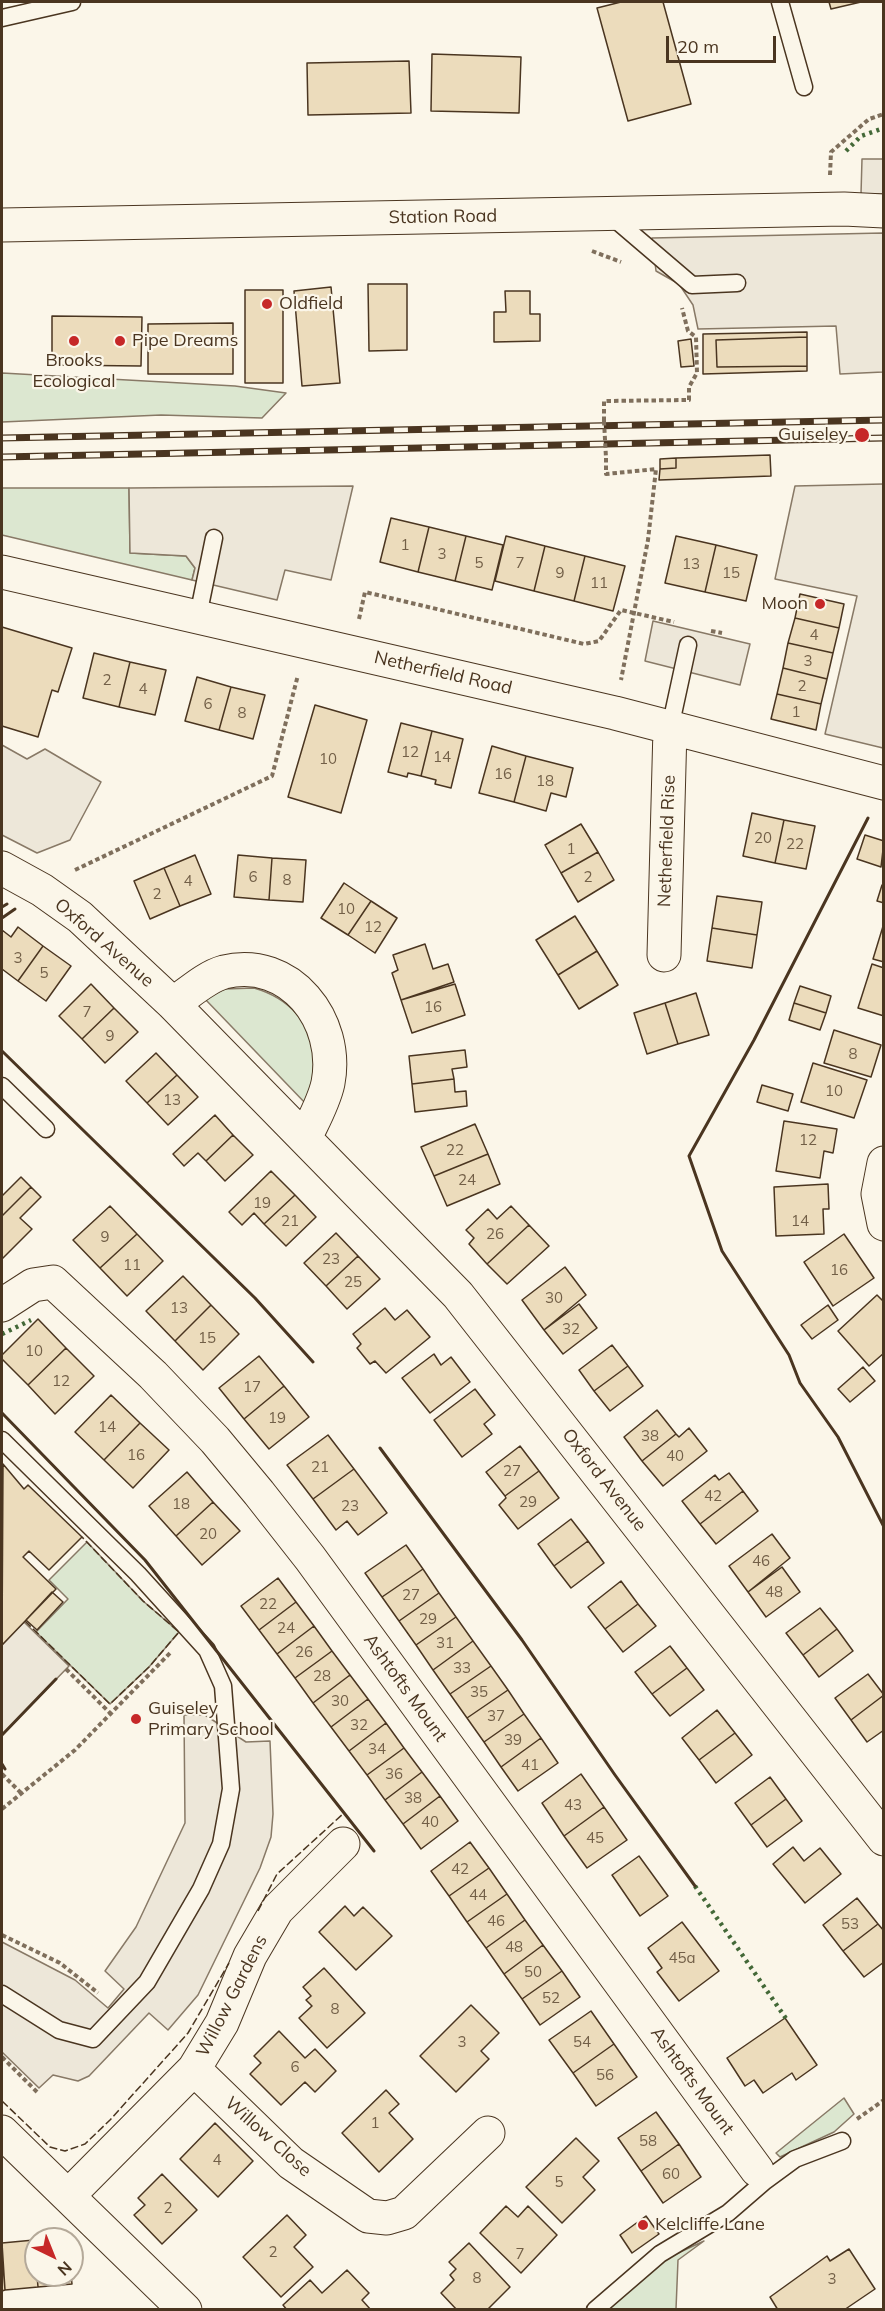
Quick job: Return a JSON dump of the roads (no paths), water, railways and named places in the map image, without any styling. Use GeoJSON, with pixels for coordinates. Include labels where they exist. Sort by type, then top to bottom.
{"type":"FeatureCollection","features":[{"type":"Feature","properties":{"kind":"street","name":"Station Road"},"geometry":{"type":"LineString","coordinates":[[2,225],[828,209],[884,211]]}},
{"type":"Feature","properties":{"kind":"street","name":"Netherfield Road"},"geometry":{"type":"LineString","coordinates":[[2,572],[615,713],[884,783]]}},
{"type":"Feature","properties":{"kind":"street","name":"Netherfield Rise"},"geometry":{"type":"LineString","coordinates":[[664,955],[670,728]]}},
{"type":"Feature","properties":{"kind":"street","name":"Oxford Avenue"},"geometry":{"type":"LineString","coordinates":[[2,868],[42,890],[81,917],[173,1004],[458,1295],[884,1839]]}},
{"type":"Feature","properties":{"kind":"street"},"geometry":{"type":"LineString","coordinates":[[173,1004],[212,977],[234,971],[258,970],[271,974],[306,996],[314,1007],[325,1035],[329,1067],[326,1090],[305,1138]]}},
{"type":"Feature","properties":{"kind":"street"},"geometry":{"type":"LineString","coordinates":[[884,1163],[878,1194],[884,1224]]}},
{"type":"Feature","properties":{"kind":"street","name":"Ashtofts Mount"},"geometry":{"type":"LineString","coordinates":[[2,1305],[33,1285],[53,1282],[153,1375],[215,1440],[317,1567],[761,2176]]}},
{"type":"Feature","properties":{"kind":"street","name":"Willow Gardens"},"geometry":{"type":"LineString","coordinates":[[68,2196],[194,2069],[222,2023],[250,1956],[277,1910],[343,1844]]}},
{"type":"Feature","properties":{"kind":"street","name":"Willow Close"},"geometry":{"type":"LineString","coordinates":[[194,2069],[291,2163],[368,2216],[387,2218],[404,2212],[488,2133]]}},
{"type":"Feature","properties":{"kind":"street"},"geometry":{"type":"LineString","coordinates":[[2,2132],[184,2310]]}},
{"type":"Feature","properties":{"kind":"lane"},"geometry":{"type":"LineString","coordinates":[[2,18],[72,2]]}},
{"type":"Feature","properties":{"kind":"lane"},"geometry":{"type":"LineString","coordinates":[[780,2],[804,87]]}},
{"type":"Feature","properties":{"kind":"lane"},"geometry":{"type":"LineString","coordinates":[[608,213],[692,285],[737,283]]}},
{"type":"Feature","properties":{"kind":"lane"},"geometry":{"type":"LineString","coordinates":[[198,616],[214,538]]}},
{"type":"Feature","properties":{"kind":"lane"},"geometry":{"type":"LineString","coordinates":[[670,728],[688,645]]}},
{"type":"Feature","properties":{"kind":"lane"},"geometry":{"type":"LineString","coordinates":[[2,1086],[46,1129]]}},
{"type":"Feature","properties":{"kind":"lane"},"geometry":{"type":"LineString","coordinates":[[2,1440],[138,1574],[207,1650],[223,1686],[231,1789],[221,1844],[201,1889],[147,1982],[93,2039],[59,2030],[2,1994]]}},
{"type":"Feature","properties":{"kind":"lane"},"geometry":{"type":"LineString","coordinates":[[595,2310],[660,2254],[728,2213],[761,2176],[795,2159],[842,2141]]}},
{"type":"Feature","properties":{"kind":"railway"},"geometry":{"type":"LineString","coordinates":[[2,438],[884,420]]}},
{"type":"Feature","properties":{"kind":"railway"},"geometry":{"type":"LineString","coordinates":[[2,457],[884,438]]}},
{"type":"Feature","properties":{"kind":"place","name":"Oldfield"},"geometry":{"type":"Point","coordinates":[267,304]}},
{"type":"Feature","properties":{"kind":"place","name":"Brooks Ecological"},"geometry":{"type":"Point","coordinates":[74,341]}},
{"type":"Feature","properties":{"kind":"place","name":"Pipe Dreams"},"geometry":{"type":"Point","coordinates":[120,341]}},
{"type":"Feature","properties":{"kind":"place","name":"Guiseley"},"geometry":{"type":"Point","coordinates":[862,435]}},
{"type":"Feature","properties":{"kind":"place","name":"Moon"},"geometry":{"type":"Point","coordinates":[820,604]}},
{"type":"Feature","properties":{"kind":"place","name":"Guiseley Primary School"},"geometry":{"type":"Point","coordinates":[136,1719]}},
{"type":"Feature","properties":{"kind":"place","name":"Kelcliffe Lane"},"geometry":{"type":"Point","coordinates":[643,2225]}}]}
